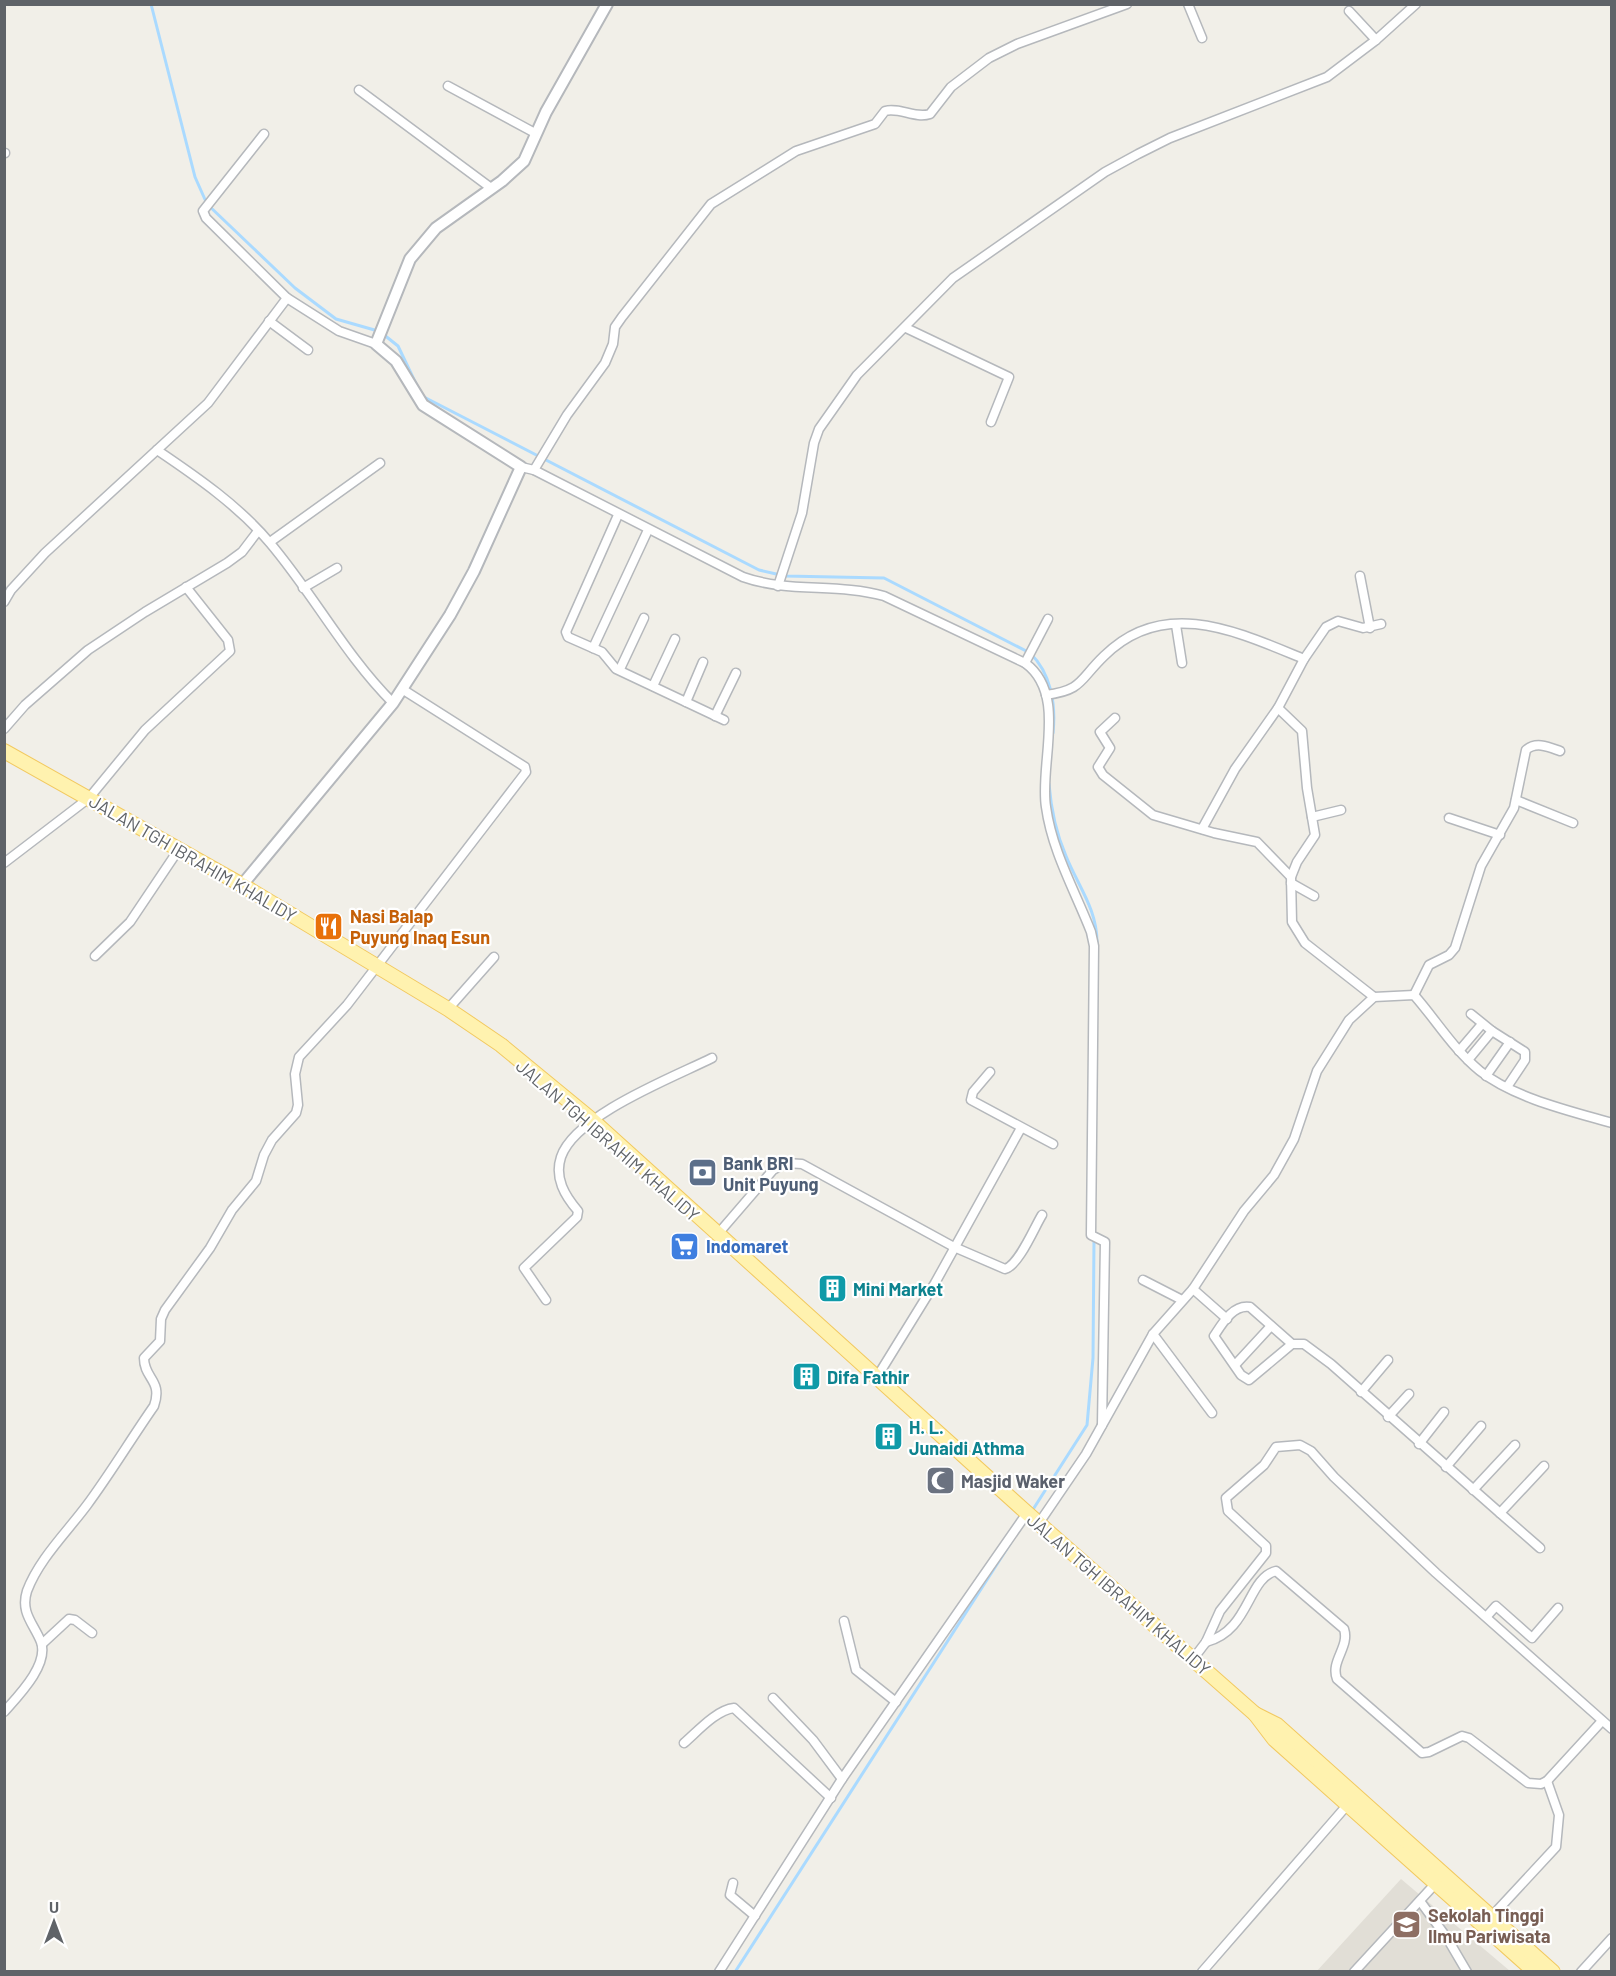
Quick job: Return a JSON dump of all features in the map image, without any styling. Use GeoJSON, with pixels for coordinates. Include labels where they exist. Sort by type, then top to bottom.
{"type":"FeatureCollection","features":[{"type":"Feature","properties":{"kind":"main road","name":"JALAN TGH IBRAHIM KHALIDY"},"geometry":{"type":"LineString","coordinates":[[4,751],[242,885],[448,1009],[501,1045],[592,1120],[717,1235],[1255,1714],[1274,1739],[1349,1803],[1535,1971]]}},
{"type":"Feature","properties":{"kind":"main road","name":"JALAN TGH IBRAHIM KHALIDY"},"geometry":{"type":"LineString","coordinates":[[1255,1714],[1277,1725],[1553,1971]]}},
{"type":"Feature","properties":{"kind":"street"},"geometry":{"type":"LineString","coordinates":[[376,343],[403,269],[418,247],[436,228],[524,161],[536,133],[607,4]]}},
{"type":"Feature","properties":{"kind":"street"},"geometry":{"type":"LineString","coordinates":[[535,469],[604,363],[613,344],[615,327],[711,204],[796,151],[875,124],[885,111],[896,110],[922,116],[930,114],[951,87],[989,58],[1017,44],[1126,4]]}},
{"type":"Feature","properties":{"kind":"street"},"geometry":{"type":"LineString","coordinates":[[1188,4],[1202,38]]}},
{"type":"Feature","properties":{"kind":"street"},"geometry":{"type":"LineString","coordinates":[[781,579],[802,513],[814,443],[819,429],[857,375],[961,271],[1105,172],[1170,138],[1319,80],[1376,40],[1416,4]]}},
{"type":"Feature","properties":{"kind":"street"},"geometry":{"type":"LineString","coordinates":[[1349,11],[1376,40]]}},
{"type":"Feature","properties":{"kind":"street"},"geometry":{"type":"LineString","coordinates":[[448,86],[536,133]]}},
{"type":"Feature","properties":{"kind":"street"},"geometry":{"type":"LineString","coordinates":[[359,90],[491,188]]}},
{"type":"Feature","properties":{"kind":"street"},"geometry":{"type":"LineString","coordinates":[[264,134],[204,210],[209,222],[286,298],[339,331],[376,343],[396,361],[423,405],[521,467],[535,469],[648,530],[743,577],[767,585],[781,579],[864,590],[884,596],[1029,657],[1050,694],[1044,794],[1048,822],[1055,847],[1089,926],[1094,946],[1091,1175],[1098,1239],[1106,1245],[1102,1425]]}},
{"type":"Feature","properties":{"kind":"street"},"geometry":{"type":"LineString","coordinates":[[4,602],[11,590],[45,553],[208,404],[286,298]]}},
{"type":"Feature","properties":{"kind":"street"},"geometry":{"type":"LineString","coordinates":[[268,321],[308,350]]}},
{"type":"Feature","properties":{"kind":"street"},"geometry":{"type":"LineString","coordinates":[[906,328],[1009,378],[991,422]]}},
{"type":"Feature","properties":{"kind":"street"},"geometry":{"type":"LineString","coordinates":[[157,450],[224,498],[270,542],[371,681],[393,703]]}},
{"type":"Feature","properties":{"kind":"street"},"geometry":{"type":"LineString","coordinates":[[270,542],[380,463]]}},
{"type":"Feature","properties":{"kind":"street"},"geometry":{"type":"LineString","coordinates":[[242,885],[393,703],[450,615],[474,571],[521,467]]}},
{"type":"Feature","properties":{"kind":"street"},"geometry":{"type":"LineString","coordinates":[[618,514],[567,632],[570,638],[604,654],[612,666],[720,718],[736,673]]}},
{"type":"Feature","properties":{"kind":"street"},"geometry":{"type":"LineString","coordinates":[[593,648],[648,530]]}},
{"type":"Feature","properties":{"kind":"street"},"geometry":{"type":"LineString","coordinates":[[4,729],[26,705],[88,650],[227,563],[242,552],[258,531]]}},
{"type":"Feature","properties":{"kind":"street"},"geometry":{"type":"LineString","coordinates":[[303,588],[337,568]]}},
{"type":"Feature","properties":{"kind":"street"},"geometry":{"type":"LineString","coordinates":[[1360,576],[1370,628]]}},
{"type":"Feature","properties":{"kind":"street"},"geometry":{"type":"LineString","coordinates":[[4,863],[89,798],[145,730],[230,650],[228,640],[186,587]]}},
{"type":"Feature","properties":{"kind":"street"},"geometry":{"type":"LineString","coordinates":[[620,669],[644,618]]}},
{"type":"Feature","properties":{"kind":"street"},"geometry":{"type":"LineString","coordinates":[[1029,657],[1048,619]]}},
{"type":"Feature","properties":{"kind":"street"},"geometry":{"type":"LineString","coordinates":[[1202,829],[1235,769],[1278,708],[1304,659],[1326,627],[1334,622],[1370,628],[1381,624]]}},
{"type":"Feature","properties":{"kind":"street"},"geometry":{"type":"LineString","coordinates":[[1050,694],[1072,690],[1105,655],[1136,632],[1176,625],[1192,623],[1217,626],[1304,659]]}},
{"type":"Feature","properties":{"kind":"street"},"geometry":{"type":"LineString","coordinates":[[1176,625],[1182,663]]}},
{"type":"Feature","properties":{"kind":"street"},"geometry":{"type":"LineString","coordinates":[[653,686],[675,639]]}},
{"type":"Feature","properties":{"kind":"street"},"geometry":{"type":"LineString","coordinates":[[686,702],[703,662]]}},
{"type":"Feature","properties":{"kind":"street"},"geometry":{"type":"LineString","coordinates":[[4,1712],[35,1675],[41,1658],[42,1644],[27,1617],[27,1593],[40,1568],[88,1504],[154,1406],[157,1388],[144,1359],[160,1341],[163,1315],[210,1248],[232,1210],[256,1182],[264,1155],[272,1140],[296,1113],[298,1106],[295,1074],[299,1057],[347,1005],[378,966],[527,770],[402,689]]}},
{"type":"Feature","properties":{"kind":"street"},"geometry":{"type":"LineString","coordinates":[[1278,708],[1302,731],[1315,839],[1297,862],[1291,880],[1290,917],[1299,936],[1374,997]]}},
{"type":"Feature","properties":{"kind":"street"},"geometry":{"type":"LineString","coordinates":[[1115,718],[1100,732],[1110,748],[1099,765],[1100,772],[1153,815],[1257,842],[1291,880],[1314,896]]}},
{"type":"Feature","properties":{"kind":"street"},"geometry":{"type":"LineString","coordinates":[[1414,995],[1429,964],[1453,952],[1481,866],[1500,835],[1516,800],[1528,748],[1541,746],[1560,751]]}},
{"type":"Feature","properties":{"kind":"street"},"geometry":{"type":"LineString","coordinates":[[1516,800],[1573,823]]}},
{"type":"Feature","properties":{"kind":"street"},"geometry":{"type":"LineString","coordinates":[[1312,817],[1341,810]]}},
{"type":"Feature","properties":{"kind":"street"},"geometry":{"type":"LineString","coordinates":[[1449,818],[1500,835]]}},
{"type":"Feature","properties":{"kind":"street"},"geometry":{"type":"LineString","coordinates":[[95,956],[130,922],[179,849]]}},
{"type":"Feature","properties":{"kind":"street"},"geometry":{"type":"LineString","coordinates":[[448,1009],[494,957]]}},
{"type":"Feature","properties":{"kind":"street"},"geometry":{"type":"LineString","coordinates":[[719,1971],[842,1779],[896,1702],[1033,1518],[1086,1455],[1153,1334],[1193,1289],[1285,1155],[1302,1118],[1317,1071],[1349,1020],[1374,997],[1414,995]]}},
{"type":"Feature","properties":{"kind":"street"},"geometry":{"type":"LineString","coordinates":[[1414,995],[1459,1051],[1486,1076],[1507,1088],[1611,1123]]}},
{"type":"Feature","properties":{"kind":"street"},"geometry":{"type":"LineString","coordinates":[[1471,1014],[1527,1055],[1507,1088]]}},
{"type":"Feature","properties":{"kind":"street"},"geometry":{"type":"LineString","coordinates":[[1459,1051],[1482,1024]]}},
{"type":"Feature","properties":{"kind":"street"},"geometry":{"type":"LineString","coordinates":[[1468,1060],[1492,1031]]}},
{"type":"Feature","properties":{"kind":"street"},"geometry":{"type":"LineString","coordinates":[[1486,1076],[1510,1042]]}},
{"type":"Feature","properties":{"kind":"street"},"geometry":{"type":"LineString","coordinates":[[546,1300],[525,1272],[524,1267],[578,1217],[578,1211],[564,1195],[560,1176],[560,1160],[567,1145],[592,1120],[712,1058]]}},
{"type":"Feature","properties":{"kind":"street"},"geometry":{"type":"LineString","coordinates":[[990,1072],[973,1092],[971,1100],[1053,1144]]}},
{"type":"Feature","properties":{"kind":"street"},"geometry":{"type":"LineString","coordinates":[[877,1377],[1021,1128]]}},
{"type":"Feature","properties":{"kind":"street"},"geometry":{"type":"LineString","coordinates":[[717,1235],[780,1164],[791,1162],[818,1171],[954,1247],[998,1267],[1008,1268],[1042,1215]]}},
{"type":"Feature","properties":{"kind":"street"},"geometry":{"type":"LineString","coordinates":[[1143,1280],[1182,1300]]}},
{"type":"Feature","properties":{"kind":"street"},"geometry":{"type":"LineString","coordinates":[[1193,1289],[1227,1319]]}},
{"type":"Feature","properties":{"kind":"street"},"geometry":{"type":"LineString","coordinates":[[1292,1344],[1254,1310],[1245,1306],[1234,1311],[1214,1338],[1244,1378],[1251,1379],[1292,1344],[1301,1343],[1312,1348],[1540,1548]]}},
{"type":"Feature","properties":{"kind":"street"},"geometry":{"type":"LineString","coordinates":[[1235,1365],[1271,1326]]}},
{"type":"Feature","properties":{"kind":"street"},"geometry":{"type":"LineString","coordinates":[[1153,1334],[1212,1413]]}},
{"type":"Feature","properties":{"kind":"street"},"geometry":{"type":"LineString","coordinates":[[1361,1392],[1388,1360]]}},
{"type":"Feature","properties":{"kind":"street"},"geometry":{"type":"LineString","coordinates":[[1388,1417],[1409,1394]]}},
{"type":"Feature","properties":{"kind":"street"},"geometry":{"type":"LineString","coordinates":[[1419,1444],[1444,1412]]}},
{"type":"Feature","properties":{"kind":"street"},"geometry":{"type":"LineString","coordinates":[[1446,1467],[1481,1426]]}},
{"type":"Feature","properties":{"kind":"street"},"geometry":{"type":"LineString","coordinates":[[1193,1659],[1206,1642],[1215,1618],[1266,1550],[1266,1546],[1228,1511],[1226,1498],[1264,1465],[1276,1447],[1300,1445],[1311,1451],[1334,1477],[1428,1565],[1611,1729]]}},
{"type":"Feature","properties":{"kind":"street"},"geometry":{"type":"LineString","coordinates":[[1473,1490],[1515,1445]]}},
{"type":"Feature","properties":{"kind":"street"},"geometry":{"type":"LineString","coordinates":[[1500,1513],[1544,1466]]}},
{"type":"Feature","properties":{"kind":"street"},"geometry":{"type":"LineString","coordinates":[[1206,1642],[1226,1634],[1245,1611],[1262,1580],[1270,1573],[1279,1572],[1344,1629],[1345,1641],[1335,1669],[1336,1679],[1422,1753],[1429,1752],[1462,1736],[1469,1738],[1528,1783],[1541,1784],[1548,1781],[1602,1721]]}},
{"type":"Feature","properties":{"kind":"street"},"geometry":{"type":"LineString","coordinates":[[1487,1616],[1496,1606],[1532,1638],[1558,1608]]}},
{"type":"Feature","properties":{"kind":"street"},"geometry":{"type":"LineString","coordinates":[[42,1644],[69,1619],[75,1620],[92,1633]]}},
{"type":"Feature","properties":{"kind":"street"},"geometry":{"type":"LineString","coordinates":[[844,1621],[856,1670],[896,1702]]}},
{"type":"Feature","properties":{"kind":"street"},"geometry":{"type":"LineString","coordinates":[[773,1698],[813,1740],[842,1779]]}},
{"type":"Feature","properties":{"kind":"street"},"geometry":{"type":"LineString","coordinates":[[684,1743],[705,1725],[728,1709],[734,1708],[831,1798]]}},
{"type":"Feature","properties":{"kind":"street"},"geometry":{"type":"LineString","coordinates":[[1492,1916],[1556,1847],[1559,1815],[1548,1781]]}},
{"type":"Feature","properties":{"kind":"street"},"geometry":{"type":"LineString","coordinates":[[1203,1971],[1349,1803]]}},
{"type":"Feature","properties":{"kind":"street"},"geometry":{"type":"LineString","coordinates":[[733,1883],[730,1895],[755,1916]]}},
{"type":"Feature","properties":{"kind":"street"},"geometry":{"type":"LineString","coordinates":[[1354,1971],[1436,1883]]}},
{"type":"Feature","properties":{"kind":"street"},"geometry":{"type":"LineString","coordinates":[[1420,1901],[1467,1971]]}},
{"type":"Feature","properties":{"kind":"street"},"geometry":{"type":"LineString","coordinates":[[1581,1971],[1611,1938]]}},
{"type":"Feature","properties":{"kind":"shaded area","name":"Sekolah Tinggi Ilmu Pariwisata"},"geometry":{"type":"Polygon","coordinates":[[[1401,1879],[1510,1971],[1316,1972],[1401,1879]]]}},
{"type":"Feature","properties":{"kind":"waterway"},"geometry":{"type":"LineString","coordinates":[[151,4],[195,177],[207,204],[295,288],[336,319],[378,331]]}},
{"type":"Feature","properties":{"kind":"waterway"},"geometry":{"type":"LineString","coordinates":[[383,334],[398,346],[418,388]]}},
{"type":"Feature","properties":{"kind":"waterway"},"geometry":{"type":"LineString","coordinates":[[422,396],[759,570],[785,576],[884,578],[1030,653],[1047,679],[1053,700],[1053,733]]}},
{"type":"Feature","properties":{"kind":"waterway"},"geometry":{"type":"LineString","coordinates":[[1049,784],[1059,839],[1090,908],[1097,942]]}},
{"type":"Feature","properties":{"kind":"waterway"},"geometry":{"type":"LineString","coordinates":[[1032,1511],[1087,1425],[1093,1358],[1094,1240]]}},
{"type":"Feature","properties":{"kind":"waterway"},"geometry":{"type":"LineString","coordinates":[[735,1972],[1010,1544]]}},
{"type":"Feature","properties":{"kind":"place","name":"Nasi Balap Puyung Inaq Esun"},"geometry":{"type":"Point","coordinates":[329,926]}},
{"type":"Feature","properties":{"kind":"place","name":"Bank BRI Unit Puyung"},"geometry":{"type":"Point","coordinates":[702,1173]}},
{"type":"Feature","properties":{"kind":"place","name":"Indomaret"},"geometry":{"type":"Point","coordinates":[685,1246]}},
{"type":"Feature","properties":{"kind":"place","name":"Mini Market"},"geometry":{"type":"Point","coordinates":[832,1289]}},
{"type":"Feature","properties":{"kind":"place","name":"Difa Fathir"},"geometry":{"type":"Point","coordinates":[806,1377]}},
{"type":"Feature","properties":{"kind":"place","name":"H. L. Junaidi Athma"},"geometry":{"type":"Point","coordinates":[888,1437]}},
{"type":"Feature","properties":{"kind":"place","name":"Masjid Waker"},"geometry":{"type":"Point","coordinates":[940,1481]}},
{"type":"Feature","properties":{"kind":"place","name":"Sekolah Tinggi Ilmu Pariwisata"},"geometry":{"type":"Point","coordinates":[1407,1925]}}]}
